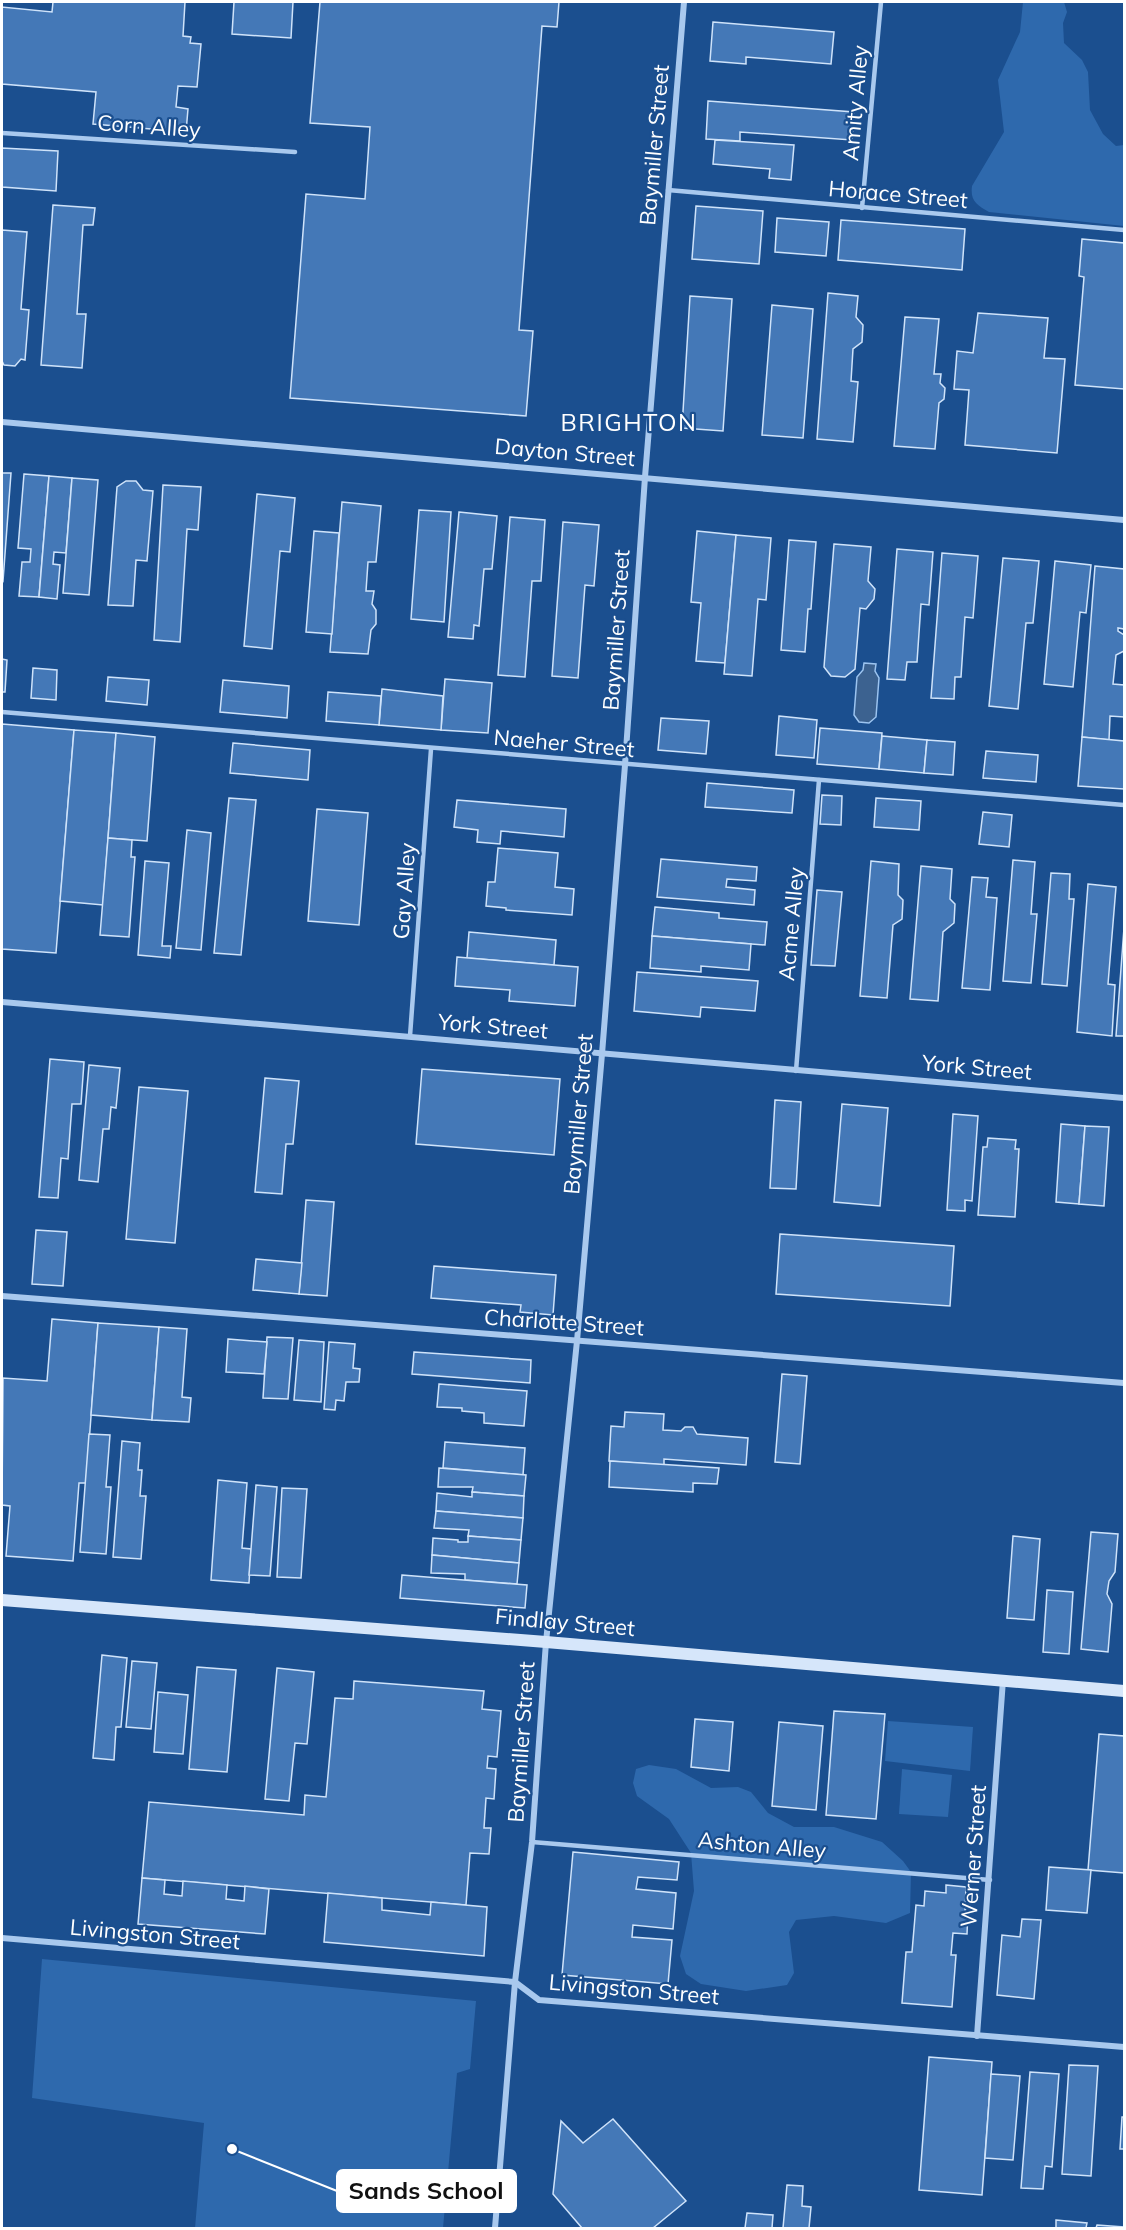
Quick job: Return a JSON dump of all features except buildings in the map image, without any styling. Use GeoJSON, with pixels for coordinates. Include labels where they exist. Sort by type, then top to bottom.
{"type":"FeatureCollection","features":[{"type":"Feature","properties":{"kind":"street","name":"Baymiller Street"},"geometry":{"type":"LineString","coordinates":[[495,2229],[515,1982],[532,1842],[546,1642],[577,1341],[602,1054],[645,477],[684,2]]}},
{"type":"Feature","properties":{"kind":"street","name":"Dayton Street"},"geometry":{"type":"LineString","coordinates":[[2,422],[1125,520]]}},
{"type":"Feature","properties":{"kind":"street","name":"York Street"},"geometry":{"type":"LineString","coordinates":[[2,1002],[1125,1098]]}},
{"type":"Feature","properties":{"kind":"street","name":"Charlotte Street"},"geometry":{"type":"LineString","coordinates":[[2,1296],[1125,1383]]}},
{"type":"Feature","properties":{"kind":"street","name":"Findlay Street"},"geometry":{"type":"LineString","coordinates":[[2,1600],[1003,1679],[1125,1691]]}},
{"type":"Feature","properties":{"kind":"street","name":"Werner Street"},"geometry":{"type":"LineString","coordinates":[[977,2036],[1003,1679]]}},
{"type":"Feature","properties":{"kind":"street","name":"Livingston Street"},"geometry":{"type":"LineString","coordinates":[[2,1938],[515,1982],[539,2000],[1125,2048]]}},
{"type":"Feature","properties":{"kind":"lane","name":"Amity Alley"},"geometry":{"type":"LineString","coordinates":[[862,208],[881,2]]}},
{"type":"Feature","properties":{"kind":"lane","name":"Corn Alley"},"geometry":{"type":"LineString","coordinates":[[2,133],[295,152]]}},
{"type":"Feature","properties":{"kind":"lane","name":"Horace Street"},"geometry":{"type":"LineString","coordinates":[[668,190],[1125,230]]}},
{"type":"Feature","properties":{"kind":"lane","name":"Naeher Street"},"geometry":{"type":"LineString","coordinates":[[2,712],[1125,805]]}},
{"type":"Feature","properties":{"kind":"lane","name":"Gay Alley"},"geometry":{"type":"LineString","coordinates":[[410,1036],[431,748]]}},
{"type":"Feature","properties":{"kind":"lane","name":"Acme Alley"},"geometry":{"type":"LineString","coordinates":[[796,1071],[819,780]]}},
{"type":"Feature","properties":{"kind":"lane","name":"Ashton Alley"},"geometry":{"type":"LineString","coordinates":[[532,1842],[990,1880]]}},
{"type":"Feature","properties":{"kind":"shaded area"},"geometry":{"type":"Polygon","coordinates":[[[1023,2],[1064,2],[1067,12],[1063,23],[1064,43],[1082,60],[1088,72],[1090,110],[1103,134],[1116,146],[1124,145],[1124,226],[989,212],[973,199],[972,186],[1004,132],[998,80],[1020,32],[1023,2]]]}},
{"type":"Feature","properties":{"kind":"shaded area"},"geometry":{"type":"Polygon","coordinates":[[[864,663],[876,664],[875,671],[879,678],[876,717],[869,723],[859,722],[854,715],[857,677],[863,670],[864,663]]]}},
{"type":"Feature","properties":{"kind":"shaded area"},"geometry":{"type":"Polygon","coordinates":[[[888,1721],[973,1727],[970,1771],[885,1761],[888,1721]]]}},
{"type":"Feature","properties":{"kind":"shaded area"},"geometry":{"type":"Polygon","coordinates":[[[649,1765],[676,1769],[711,1788],[738,1787],[751,1792],[768,1813],[794,1827],[834,1827],[882,1842],[903,1861],[911,1872],[910,1913],[886,1923],[834,1916],[796,1920],[789,1932],[794,1973],[787,1985],[746,1991],[701,1984],[686,1974],[680,1956],[694,1891],[691,1853],[669,1819],[637,1796],[633,1783],[636,1769],[649,1765]]]}},
{"type":"Feature","properties":{"kind":"shaded area"},"geometry":{"type":"Polygon","coordinates":[[[902,1769],[952,1775],[948,1817],[899,1814],[902,1769]]]}},
{"type":"Feature","properties":{"kind":"shaded area"},"geometry":{"type":"Polygon","coordinates":[[[42,1959],[476,2001],[470,2069],[457,2073],[443,2228],[195,2228],[204,2123],[32,2098],[42,1959]]]}},
{"type":"Feature","properties":{"kind":"place","name":"Sands School"},"geometry":{"type":"Point","coordinates":[232,2149]}},
{"type":"Feature","properties":{"kind":"district","name":"BRIGHTON"},"geometry":{"type":"Point","coordinates":[629,423]}}]}
